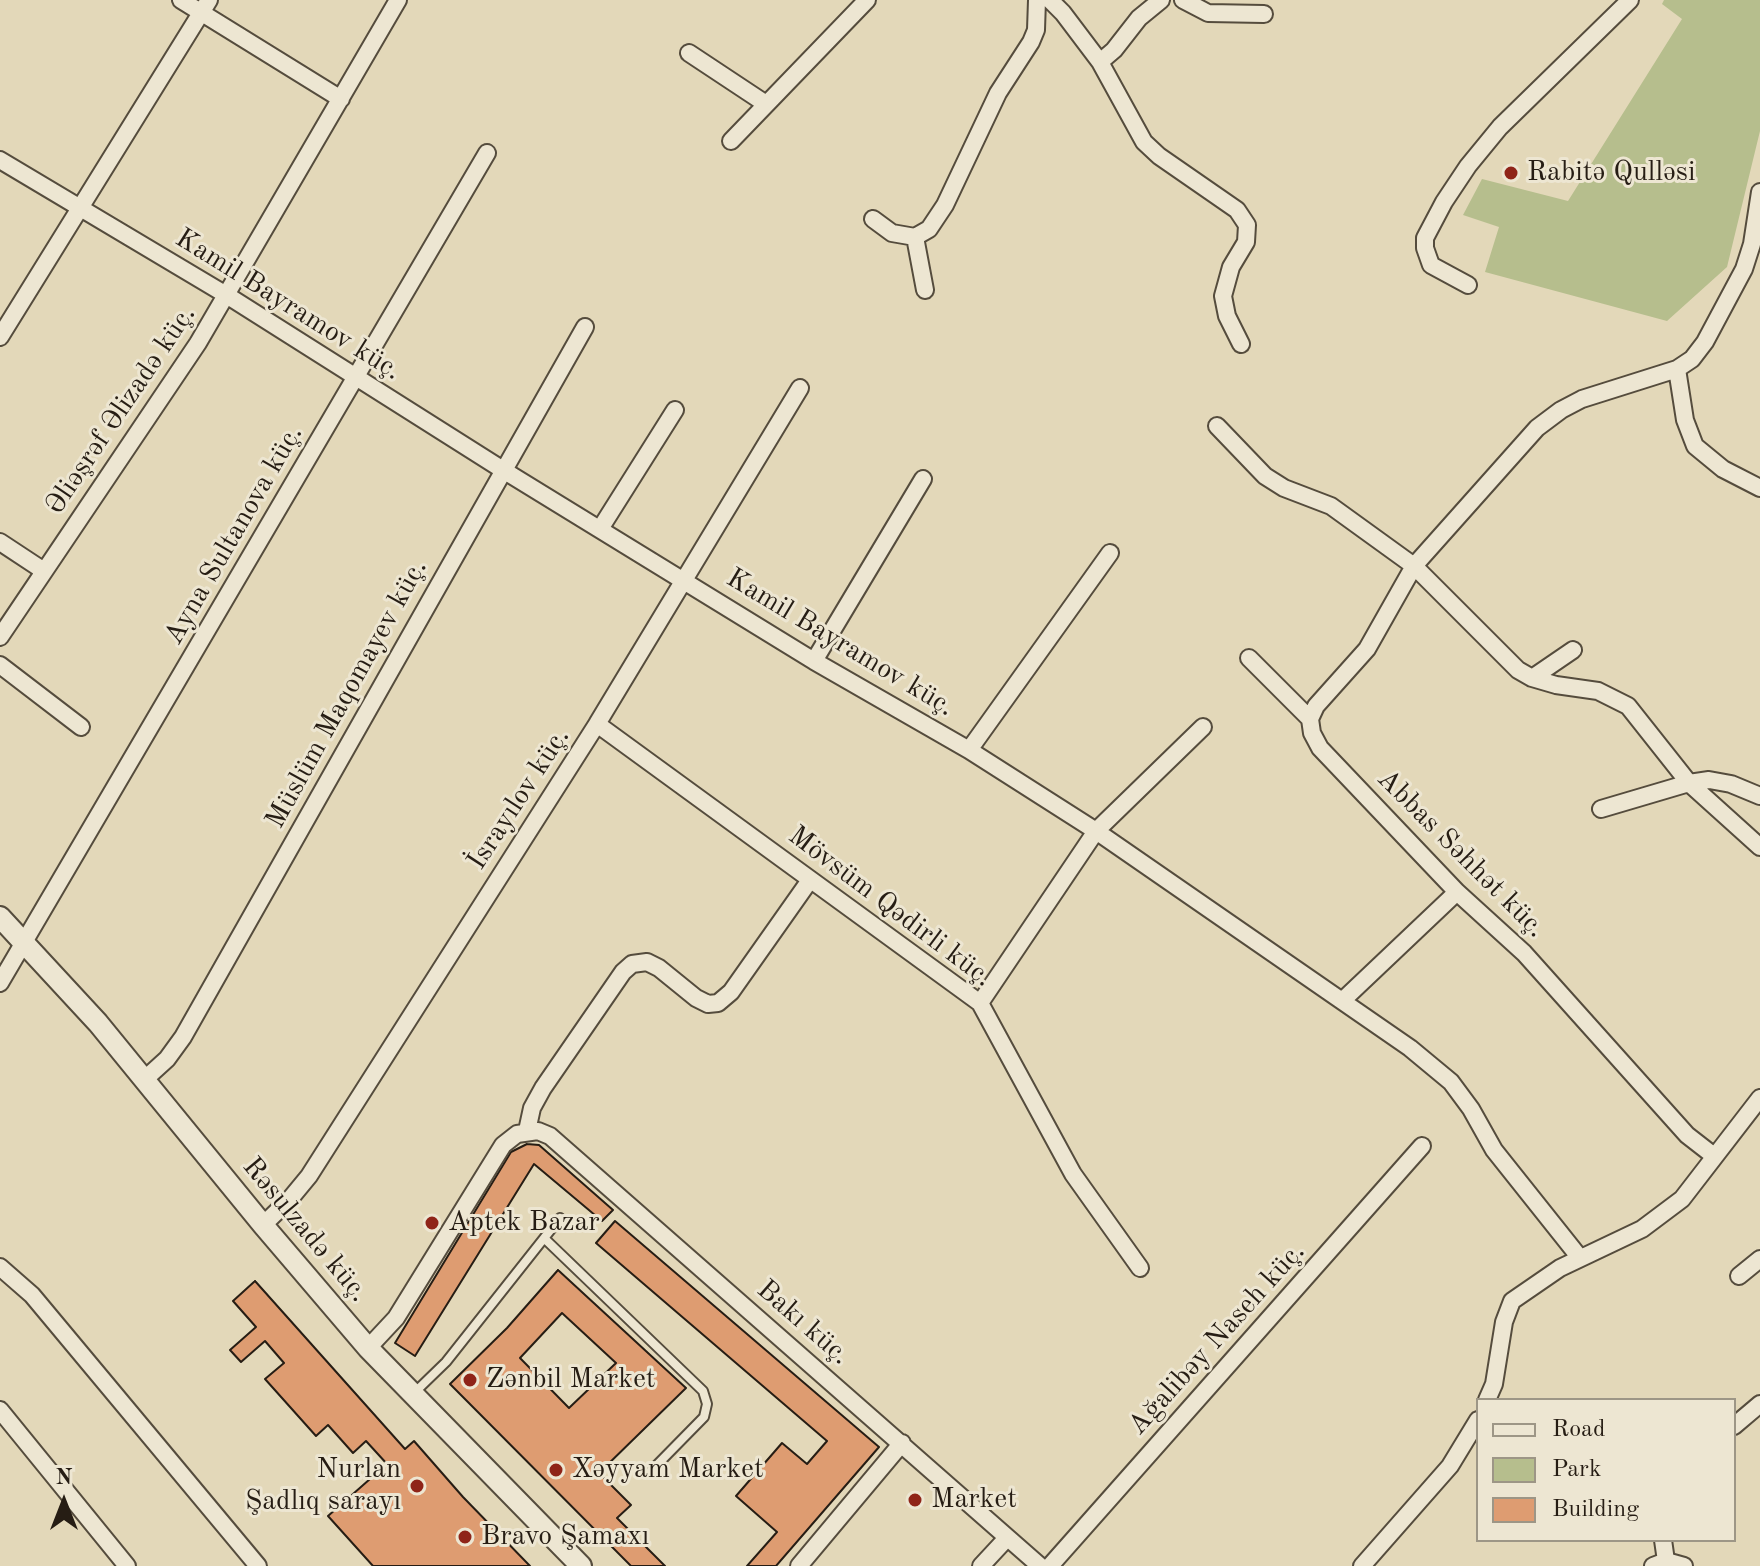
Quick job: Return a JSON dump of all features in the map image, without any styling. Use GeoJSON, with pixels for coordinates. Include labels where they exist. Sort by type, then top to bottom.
{"type":"FeatureCollection","features":[{"type":"Feature","properties":{"kind":"street"},"geometry":{"type":"LineString","coordinates":[[181,0],[205,7],[341,99]]}},
{"type":"Feature","properties":{"kind":"street","name":"Əliəşrəf Əlizadə küç."},"geometry":{"type":"LineString","coordinates":[[0,637],[159,404],[228,296],[398,0]]}},
{"type":"Feature","properties":{"kind":"street"},"geometry":{"type":"LineString","coordinates":[[731,141],[867,0]]}},
{"type":"Feature","properties":{"kind":"street"},"geometry":{"type":"LineString","coordinates":[[873,219],[892,233],[915,237],[929,229],[945,205],[998,93],[1031,42],[1036,30],[1037,0]]}},
{"type":"Feature","properties":{"kind":"street"},"geometry":{"type":"LineString","coordinates":[[1050,0],[1100,62],[1144,142],[1159,156],[1237,210],[1247,225],[1246,242],[1231,267],[1223,296],[1227,316],[1241,344]]}},
{"type":"Feature","properties":{"kind":"street"},"geometry":{"type":"LineString","coordinates":[[1100,62],[1114,50],[1139,18],[1161,0]]}},
{"type":"Feature","properties":{"kind":"street"},"geometry":{"type":"LineString","coordinates":[[1183,0],[1208,13],[1264,14]]}},
{"type":"Feature","properties":{"kind":"street"},"geometry":{"type":"LineString","coordinates":[[1468,285],[1431,265],[1425,248],[1425,238],[1444,202],[1500,127],[1630,0]]}},
{"type":"Feature","properties":{"kind":"street"},"geometry":{"type":"LineString","coordinates":[[0,337],[205,7]]}},
{"type":"Feature","properties":{"kind":"street"},"geometry":{"type":"LineString","coordinates":[[689,53],[766,104]]}},
{"type":"Feature","properties":{"kind":"street","name":"Ayna Sultanova küç."},"geometry":{"type":"LineString","coordinates":[[0,983],[487,153]]}},
{"type":"Feature","properties":{"kind":"street","name":"Kamil Bayramov küç."},"geometry":{"type":"LineString","coordinates":[[0,160],[228,296],[814,661],[969,750],[1096,831],[1410,1048],[1451,1082],[1471,1109],[1494,1150],[1580,1258]]}},
{"type":"Feature","properties":{"kind":"street"},"geometry":{"type":"LineString","coordinates":[[1249,658],[1310,719],[1316,706],[1367,649],[1414,566],[1537,428],[1582,399],[1677,369],[1692,359],[1705,342],[1744,269],[1752,244],[1760,192]]}},
{"type":"Feature","properties":{"kind":"street"},"geometry":{"type":"LineString","coordinates":[[915,237],[925,290]]}},
{"type":"Feature","properties":{"kind":"street","name":"Müslüm Maqomayev küç."},"geometry":{"type":"LineString","coordinates":[[145,1079],[167,1059],[183,1037],[585,327]]}},
{"type":"Feature","properties":{"kind":"street"},"geometry":{"type":"LineString","coordinates":[[1677,369],[1685,420],[1695,446],[1723,469],[1760,488]]}},
{"type":"Feature","properties":{"kind":"street","name":"İsrayılov küç."},"geometry":{"type":"LineString","coordinates":[[263,1225],[309,1176],[597,724],[800,388]]}},
{"type":"Feature","properties":{"kind":"street"},"geometry":{"type":"LineString","coordinates":[[600,529],[675,410]]}},
{"type":"Feature","properties":{"kind":"street"},"geometry":{"type":"LineString","coordinates":[[1217,426],[1265,476],[1284,488],[1331,506],[1414,566],[1518,670],[1556,685],[1598,691],[1628,706],[1689,783],[1760,847]]}},
{"type":"Feature","properties":{"kind":"street"},"geometry":{"type":"LineString","coordinates":[[814,661],[923,479]]}},
{"type":"Feature","properties":{"kind":"street"},"geometry":{"type":"LineString","coordinates":[[0,542],[44,571]]}},
{"type":"Feature","properties":{"kind":"street"},"geometry":{"type":"LineString","coordinates":[[969,750],[1110,553]]}},
{"type":"Feature","properties":{"kind":"street"},"geometry":{"type":"LineString","coordinates":[[1532,678],[1573,650]]}},
{"type":"Feature","properties":{"kind":"street"},"geometry":{"type":"LineString","coordinates":[[0,665],[81,727]]}},
{"type":"Feature","properties":{"kind":"street","name":"Abbas Səhhət küç."},"geometry":{"type":"LineString","coordinates":[[1310,719],[1312,733],[1320,748],[1457,892],[1524,953],[1687,1135],[1714,1156]]}},
{"type":"Feature","properties":{"kind":"street","name":"Mövsüm Qədirli küç."},"geometry":{"type":"LineString","coordinates":[[597,724],[980,1003],[1073,1174],[1140,1268]]}},
{"type":"Feature","properties":{"kind":"street"},"geometry":{"type":"LineString","coordinates":[[980,1003],[1096,831],[1203,727]]}},
{"type":"Feature","properties":{"kind":"street"},"geometry":{"type":"LineString","coordinates":[[1601,809],[1709,780],[1731,784],[1760,796]]}},
{"type":"Feature","properties":{"kind":"street"},"geometry":{"type":"LineString","coordinates":[[368,1348],[396,1318],[503,1145],[511,1137],[527,1131],[532,1108],[543,1088],[623,972],[632,964],[647,962],[696,998],[708,1004],[718,1003],[731,992],[810,880]]}},
{"type":"Feature","properties":{"kind":"street"},"geometry":{"type":"LineString","coordinates":[[1342,1001],[1457,892]]}},
{"type":"Feature","properties":{"kind":"street","name":"Rəsulzadə küç."},"geometry":{"type":"LineString","coordinates":[[0,917],[145,1079],[368,1348],[581,1566]]}},
{"type":"Feature","properties":{"kind":"street"},"geometry":{"type":"LineString","coordinates":[[1488,1398],[1494,1384],[1507,1309],[1512,1301],[1580,1258],[1642,1229],[1682,1199],[1760,1098]]}},
{"type":"Feature","properties":{"kind":"street","name":"Bakı küç."},"geometry":{"type":"LineString","coordinates":[[527,1131],[550,1136],[1040,1566]]}},
{"type":"Feature","properties":{"kind":"street","name":"Ağalibəy Naseh küç."},"geometry":{"type":"LineString","coordinates":[[1050,1566],[1422,1146]]}},
{"type":"Feature","properties":{"kind":"street"},"geometry":{"type":"LineString","coordinates":[[1739,1276],[1760,1259]]}},
{"type":"Feature","properties":{"kind":"street"},"geometry":{"type":"LineString","coordinates":[[0,1267],[32,1295],[258,1566]]}},
{"type":"Feature","properties":{"kind":"street"},"geometry":{"type":"LineString","coordinates":[[1736,1424],[1760,1404]]}},
{"type":"Feature","properties":{"kind":"street"},"geometry":{"type":"LineString","coordinates":[[0,1410],[127,1566]]}},
{"type":"Feature","properties":{"kind":"street"},"geometry":{"type":"LineString","coordinates":[[1362,1566],[1450,1466],[1476,1423]]}},
{"type":"Feature","properties":{"kind":"street"},"geometry":{"type":"LineString","coordinates":[[799,1566],[902,1443]]}},
{"type":"Feature","properties":{"kind":"street"},"geometry":{"type":"LineString","coordinates":[[981,1566],[1007,1538]]}},
{"type":"Feature","properties":{"kind":"street"},"geometry":{"type":"LineString","coordinates":[[1663,1542],[1660,1564],[1684,1566]]}},
{"type":"Feature","properties":{"kind":"lane"},"geometry":{"type":"LineString","coordinates":[[412,1395],[446,1362],[560,1218]]}},
{"type":"Feature","properties":{"kind":"lane"},"geometry":{"type":"LineString","coordinates":[[545,1239],[703,1391],[707,1404],[704,1417],[649,1473]]}},
{"type":"Feature","properties":{"kind":"green space"},"geometry":{"type":"Polygon","coordinates":[[[1664,0],[1760,0],[1760,131],[1727,267],[1667,321],[1485,272],[1499,227],[1463,215],[1482,179],[1568,201],[1682,19],[1662,4],[1664,0]]]}},
{"type":"Feature","properties":{"kind":"building"},"geometry":{"type":"Polygon","coordinates":[[[527,1144],[539,1145],[613,1210],[602,1221],[534,1164],[415,1356],[395,1343],[511,1152],[527,1144]]]}},
{"type":"Feature","properties":{"kind":"building"},"geometry":{"type":"Polygon","coordinates":[[[615,1221],[879,1447],[776,1566],[747,1566],[777,1532],[736,1496],[782,1443],[807,1464],[827,1441],[596,1243],[615,1221]]]}},
{"type":"Feature","properties":{"kind":"building"},"geometry":{"type":"Polygon","coordinates":[[[558,1270],[686,1388],[599,1473],[631,1505],[617,1518],[665,1566],[631,1566],[450,1384],[507,1328],[558,1270]],[[562,1313],[520,1358],[569,1408],[616,1363],[562,1313]]]}},
{"type":"Feature","properties":{"kind":"building"},"geometry":{"type":"Polygon","coordinates":[[[255,1281],[405,1449],[414,1441],[530,1566],[373,1566],[328,1516],[387,1464],[366,1441],[353,1453],[328,1425],[316,1436],[265,1379],[284,1363],[265,1341],[241,1362],[230,1350],[256,1327],[233,1301],[255,1281]]]}},
{"type":"Feature","properties":{"kind":"place","name":"Rabitə Qulləsi"},"geometry":{"type":"Point","coordinates":[1511,173]}},
{"type":"Feature","properties":{"kind":"place","name":"Aptek Bazar"},"geometry":{"type":"Point","coordinates":[432,1223]}},
{"type":"Feature","properties":{"kind":"place","name":"Zənbil Market"},"geometry":{"type":"Point","coordinates":[470,1380]}},
{"type":"Feature","properties":{"kind":"place","name":"Xəyyam Market"},"geometry":{"type":"Point","coordinates":[556,1470]}},
{"type":"Feature","properties":{"kind":"place","name":"Nurlan Şadlıq sarayı"},"geometry":{"type":"Point","coordinates":[417,1486]}},
{"type":"Feature","properties":{"kind":"place","name":"Market"},"geometry":{"type":"Point","coordinates":[915,1500]}},
{"type":"Feature","properties":{"kind":"place","name":"Bravo Şamaxı"},"geometry":{"type":"Point","coordinates":[465,1537]}}]}
